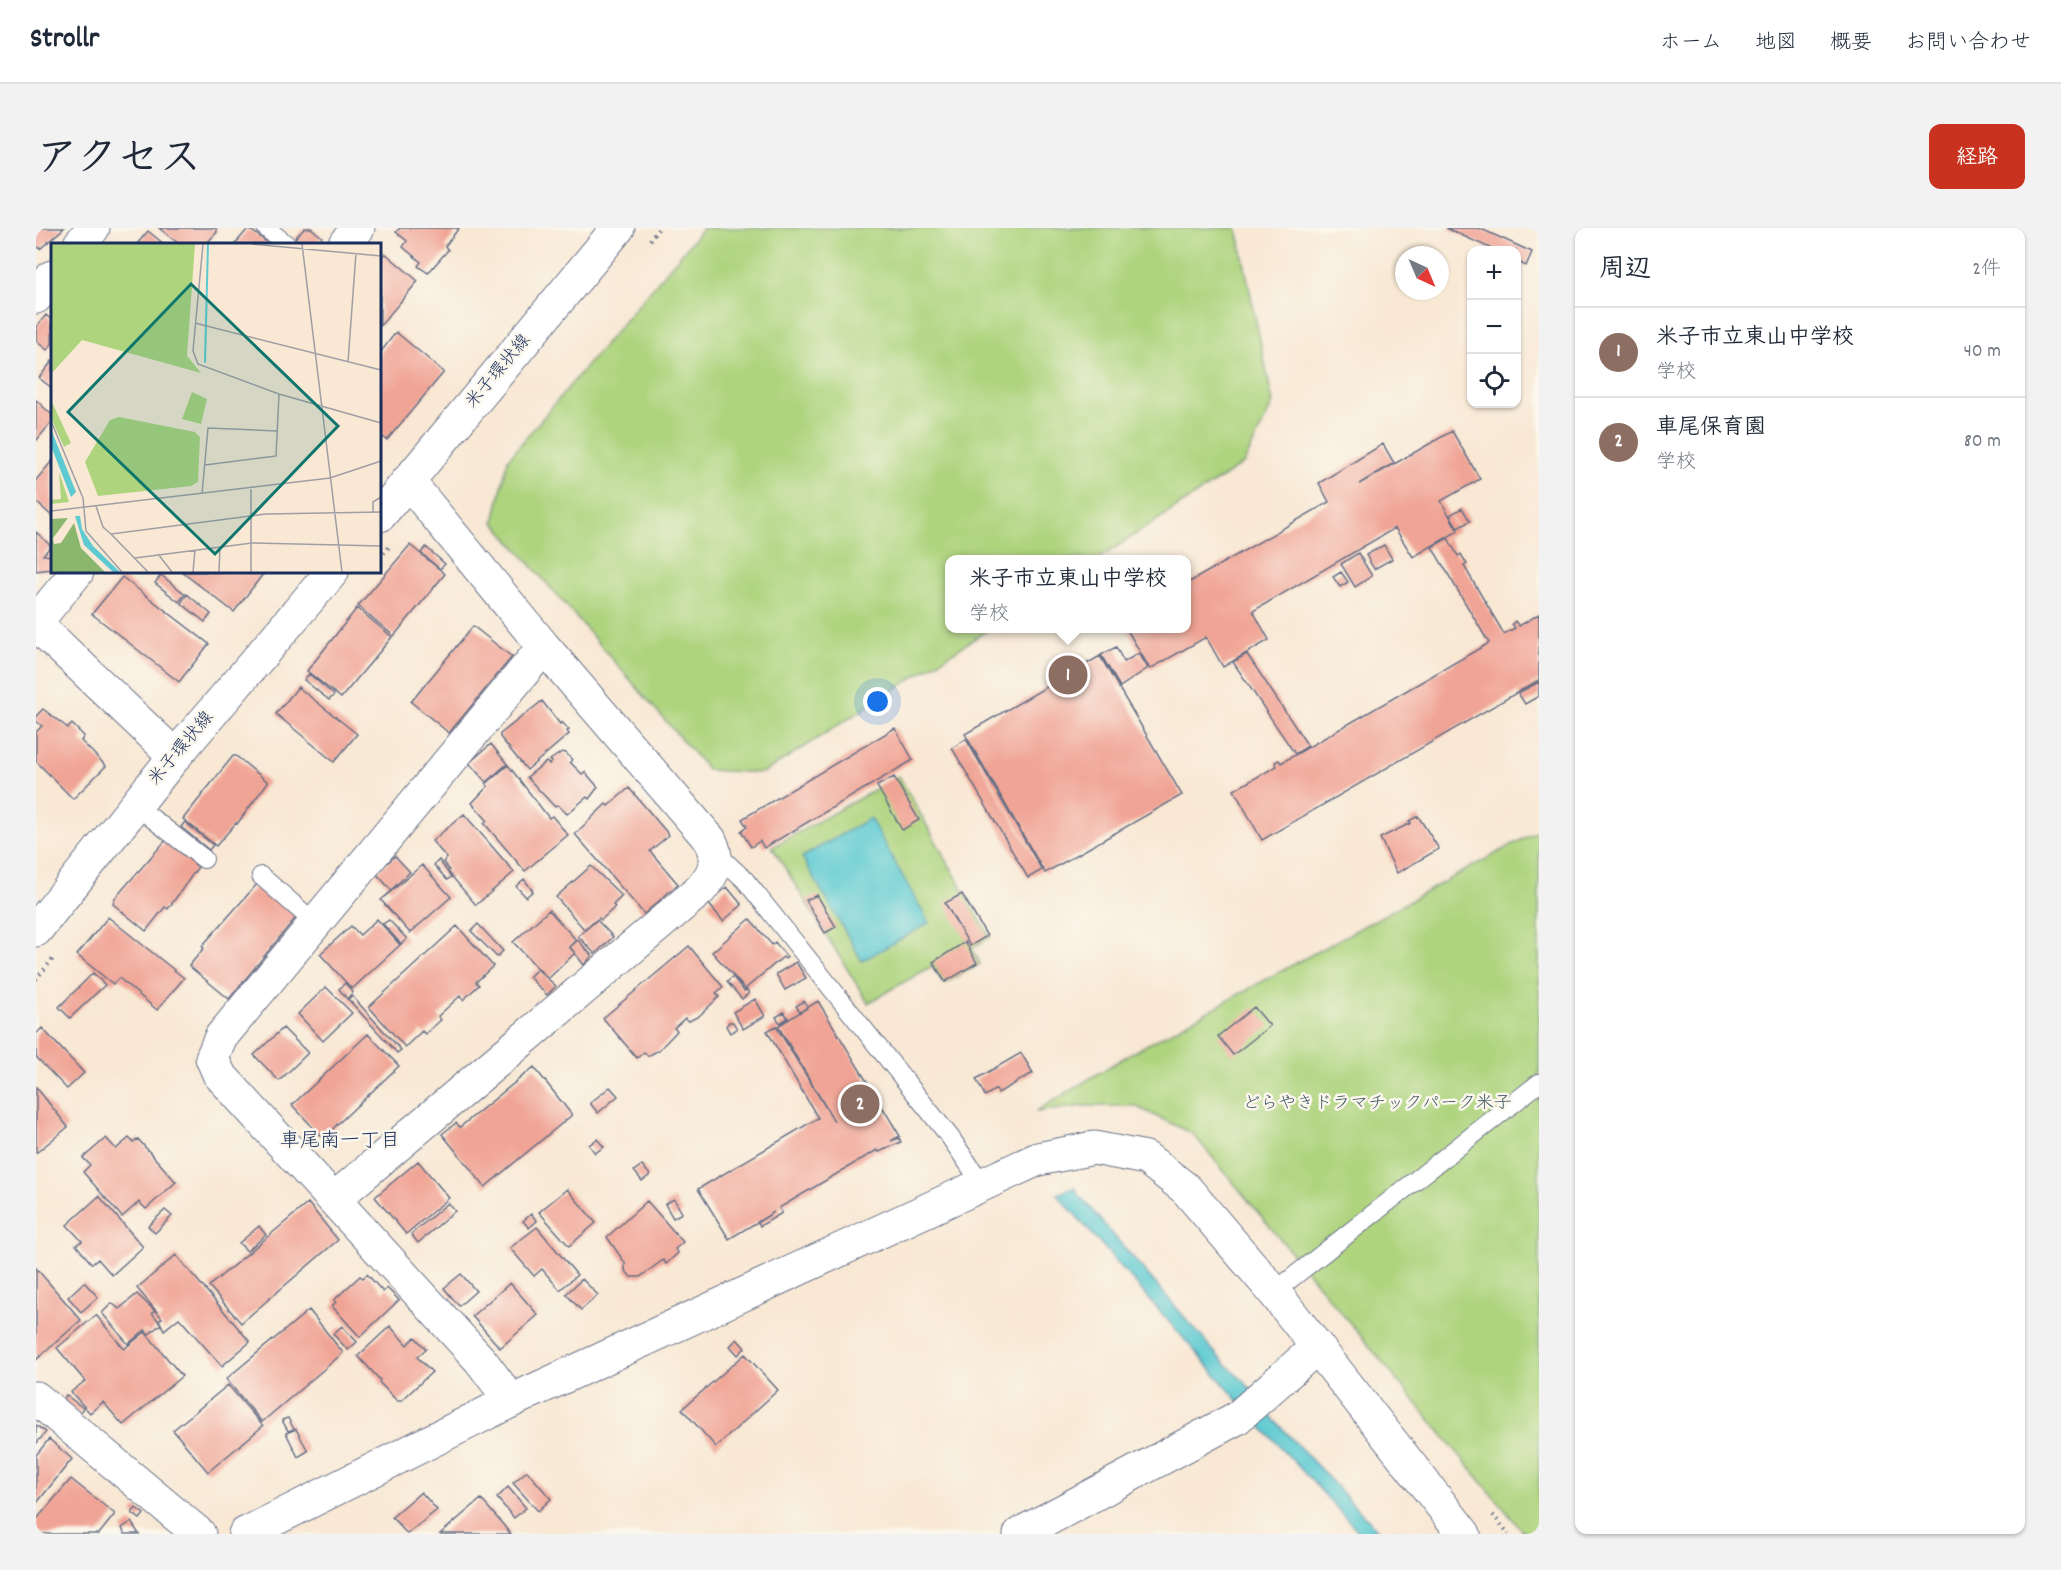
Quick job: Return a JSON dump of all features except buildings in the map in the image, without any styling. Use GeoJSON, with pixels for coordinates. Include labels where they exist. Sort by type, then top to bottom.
{"type":"FeatureCollection","features":[{"type":"Feature","properties":{"kind":"street"},"geometry":{"type":"LineString","coordinates":[[81,243],[93,228]]}},
{"type":"Feature","properties":{"kind":"street"},"geometry":{"type":"LineString","coordinates":[[346,243],[358,228]]}},
{"type":"Feature","properties":{"kind":"street","name":"米子環状線"},"geometry":{"type":"LineString","coordinates":[[381,514],[618,228]]}},
{"type":"Feature","properties":{"kind":"street"},"geometry":{"type":"LineString","coordinates":[[334,1199],[700,890],[715,869],[716,853],[710,840],[544,647],[408,482]]}},
{"type":"Feature","properties":{"kind":"street"},"geometry":{"type":"LineString","coordinates":[[76,573],[36,623],[175,756]]}},
{"type":"Feature","properties":{"kind":"street","name":"米子環状線"},"geometry":{"type":"LineString","coordinates":[[36,930],[175,756],[331,573]]}},
{"type":"Feature","properties":{"kind":"street"},"geometry":{"type":"LineString","coordinates":[[511,1401],[482,1361],[219,1074],[212,1058],[221,1037],[544,647]]}},
{"type":"Feature","properties":{"kind":"street"},"geometry":{"type":"LineString","coordinates":[[245,1534],[511,1401],[982,1184],[1038,1159],[1094,1148],[1146,1158],[1186,1188],[1274,1292],[1464,1534]]}},
{"type":"Feature","properties":{"kind":"street"},"geometry":{"type":"LineString","coordinates":[[1020,1534],[1237,1418],[1317,1347]]}},
{"type":"Feature","properties":{"kind":"street"},"geometry":{"type":"LineString","coordinates":[[36,1398],[199,1534]]}},
{"type":"Feature","properties":{"kind":"lane"},"geometry":{"type":"LineString","coordinates":[[266,228],[285,243]]}},
{"type":"Feature","properties":{"kind":"lane"},"geometry":{"type":"LineString","coordinates":[[135,805],[204,859]]}},
{"type":"Feature","properties":{"kind":"lane"},"geometry":{"type":"LineString","coordinates":[[716,853],[744,880],[950,1137],[982,1184]]}},
{"type":"Feature","properties":{"kind":"lane"},"geometry":{"type":"LineString","coordinates":[[261,876],[315,923]]}},
{"type":"Feature","properties":{"kind":"lane"},"geometry":{"type":"LineString","coordinates":[[1274,1292],[1539,1083]]}},
{"type":"Feature","properties":{"kind":"green space"},"geometry":{"type":"Polygon","coordinates":[[[703,228],[1237,228],[1273,403],[1244,463],[1104,555],[945,555],[945,633],[984,633],[763,773],[708,770],[494,522],[508,459],[703,228]]]}},
{"type":"Feature","properties":{"kind":"green space"},"geometry":{"type":"Polygon","coordinates":[[[899,776],[990,937],[972,948],[980,964],[944,984],[932,966],[868,1003],[772,847],[899,776]]]}},
{"type":"Feature","properties":{"kind":"green space","name":"どらやきドラマチックパーク米子"},"geometry":{"type":"Polygon","coordinates":[[[1539,830],[1539,1534],[1525,1534],[1193,1134],[1135,1106],[1084,1106],[1035,1112],[1130,1054],[1539,830]]]}},
{"type":"Feature","properties":{"kind":"water"},"geometry":{"type":"Polygon","coordinates":[[[870,818],[929,923],[862,961],[802,857],[870,818]]]}},
{"type":"Feature","properties":{"kind":"water"},"geometry":{"type":"Polygon","coordinates":[[[1075,1187],[1079,1195],[1218,1356],[1254,1392],[1264,1409],[1381,1534],[1361,1534],[1257,1422],[1057,1194],[1075,1187]]]}},
{"type":"Feature","properties":{"kind":"place","name":"米子市立東山中学校"},"geometry":{"type":"Point","coordinates":[1068,675]}},
{"type":"Feature","properties":{"kind":"place","name":"車尾保育園"},"geometry":{"type":"Point","coordinates":[860,1104]}},
{"type":"Feature","properties":{"kind":"district","name":"車尾南一丁目"},"geometry":{"type":"Point","coordinates":[340,1142]}}]}
